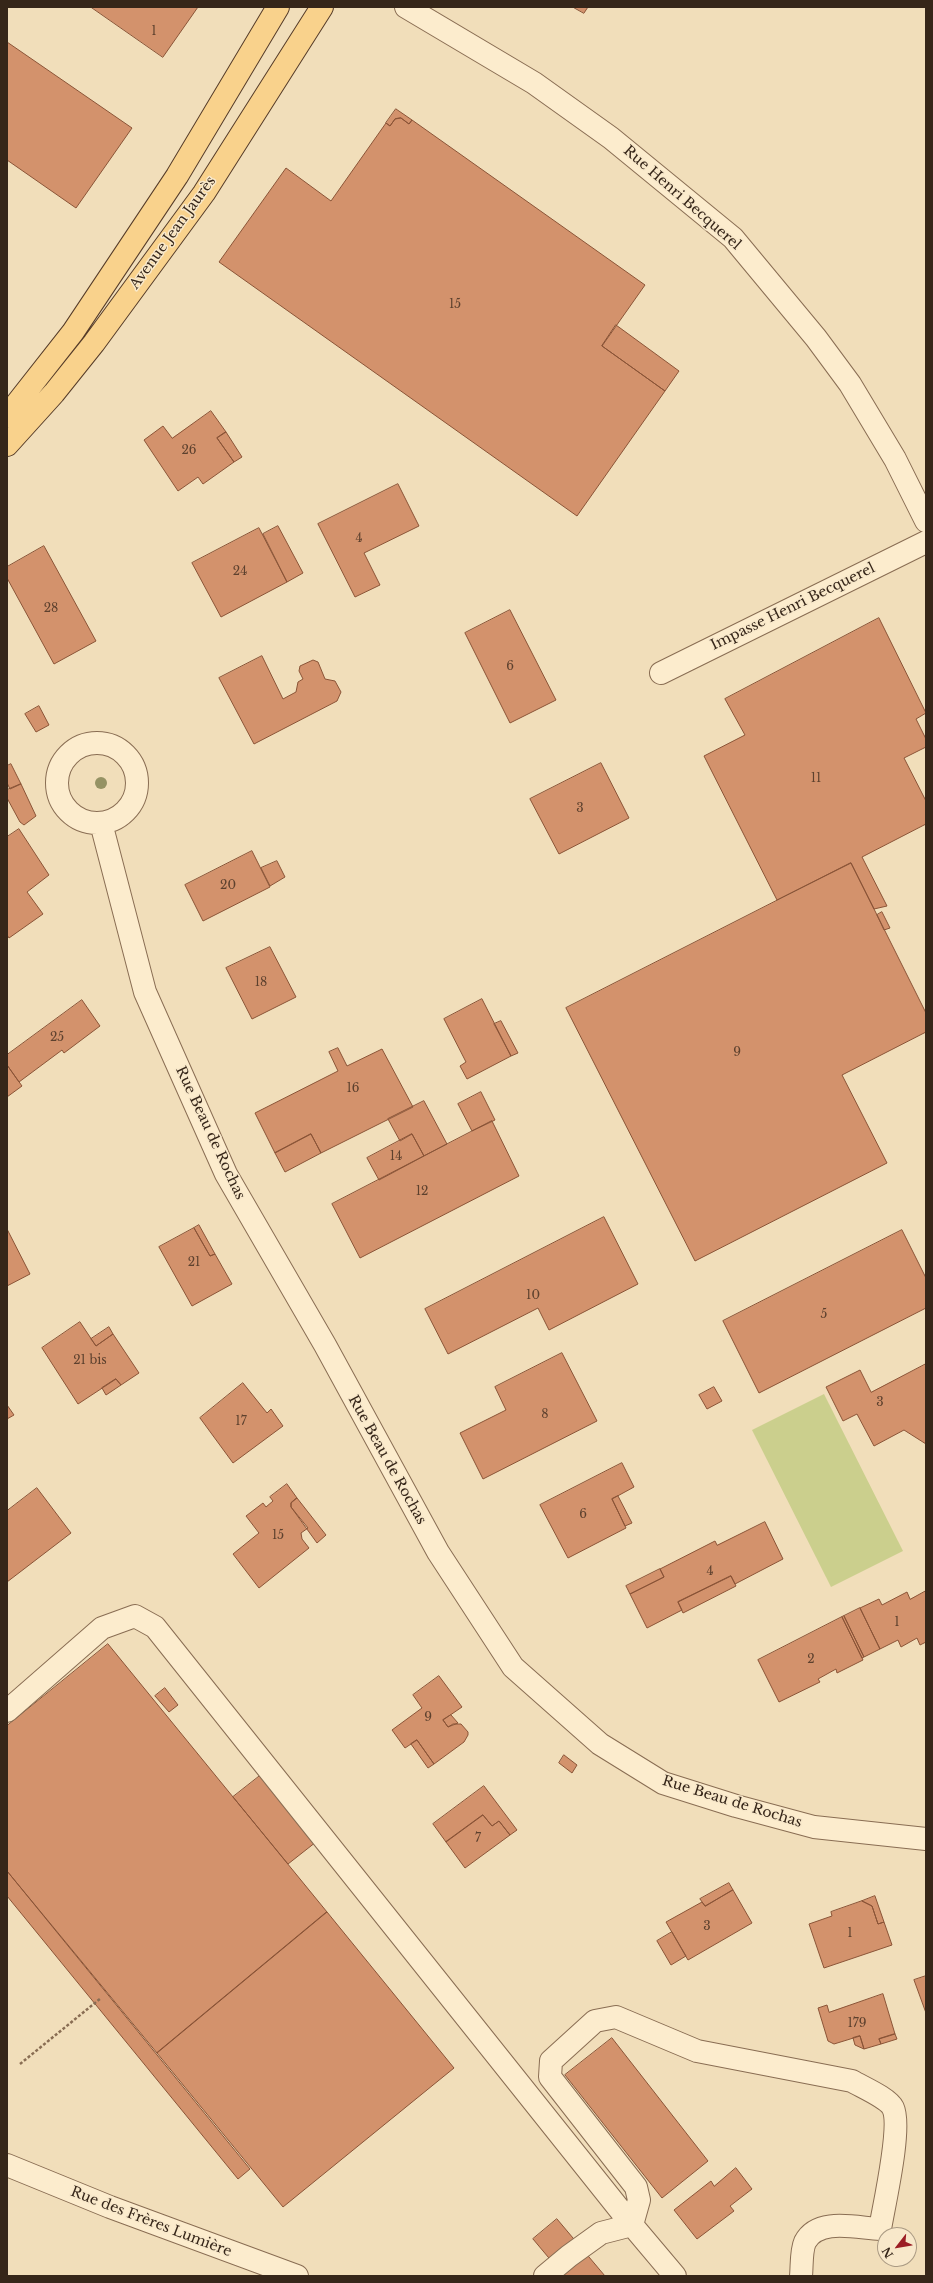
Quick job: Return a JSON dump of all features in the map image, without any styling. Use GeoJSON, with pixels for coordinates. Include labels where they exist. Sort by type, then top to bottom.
{"type":"FeatureCollection","features":[{"type":"Feature","properties":{"kind":"main road","name":"Avenue Jean Jaurès"},"geometry":{"type":"LineString","coordinates":[[7,416],[72,332],[177,176],[278,7]]}},
{"type":"Feature","properties":{"kind":"main road","name":"Avenue Jean Jaurès"},"geometry":{"type":"LineString","coordinates":[[7,445],[54,393],[94,343],[204,193],[322,7]]}},
{"type":"Feature","properties":{"kind":"street","name":"Rue Henri Becquerel"},"geometry":{"type":"LineString","coordinates":[[406,7],[534,83],[611,138],[734,238],[816,338],[850,384],[896,459],[926,521]]}},
{"type":"Feature","properties":{"kind":"street","name":"Impasse Henri Becquerel"},"geometry":{"type":"LineString","coordinates":[[661,673],[926,542]]}},
{"type":"Feature","properties":{"kind":"street","name":"Rue Beau de Rochas"},"geometry":{"type":"LineString","coordinates":[[100,823],[145,992],[226,1174],[325,1345],[438,1552],[513,1667],[600,1744],[663,1783],[814,1828],[926,1839]]}},
{"type":"Feature","properties":{"kind":"street"},"geometry":{"type":"LineString","coordinates":[[7,1711],[102,1628],[134,1616],[155,1627],[675,2276]]}},
{"type":"Feature","properties":{"kind":"street"},"geometry":{"type":"LineString","coordinates":[[632,2224],[639,2200],[636,2188],[550,2077],[551,2061],[595,2021],[616,2017],[697,2051],[852,2081],[874,2093],[893,2107],[897,2125],[880,2229],[826,2226],[814,2232],[805,2242],[800,2276]]}},
{"type":"Feature","properties":{"kind":"street","name":"Rue des Frères Lumière"},"geometry":{"type":"LineString","coordinates":[[7,2165],[110,2207],[148,2220],[257,2263],[297,2276]]}},
{"type":"Feature","properties":{"kind":"street"},"geometry":{"type":"LineString","coordinates":[[545,2276],[569,2256],[601,2233],[632,2224]]}},
{"type":"Feature","properties":{"kind":"path"},"geometry":{"type":"LineString","coordinates":[[20,2064],[101,1998]]}},
{"type":"Feature","properties":{"kind":"green space"},"geometry":{"type":"Polygon","coordinates":[[[824,1394],[903,1551],[831,1587],[752,1430],[824,1394]]]}},
{"type":"Feature","properties":{"kind":"building"},"geometry":{"type":"Polygon","coordinates":[[[91,7],[198,7],[163,57],[91,7]]]}},
{"type":"Feature","properties":{"kind":"building"},"geometry":{"type":"Polygon","coordinates":[[[573,7],[588,7],[584,13],[573,7]]]}},
{"type":"Feature","properties":{"kind":"building"},"geometry":{"type":"Polygon","coordinates":[[[7,42],[132,128],[76,208],[7,160],[7,42]]]}},
{"type":"Feature","properties":{"kind":"building"},"geometry":{"type":"Polygon","coordinates":[[[396,109],[412,120],[409,124],[401,118],[395,119],[390,126],[386,123],[396,109]]]}},
{"type":"Feature","properties":{"kind":"building"},"geometry":{"type":"Polygon","coordinates":[[[401,118],[409,124],[412,120],[645,285],[602,346],[665,391],[577,516],[219,262],[286,168],[331,201],[386,123],[390,126],[395,119],[401,118]]]}},
{"type":"Feature","properties":{"kind":"building"},"geometry":{"type":"Polygon","coordinates":[[[616,325],[679,371],[665,391],[602,346],[616,325]]]}},
{"type":"Feature","properties":{"kind":"building"},"geometry":{"type":"Polygon","coordinates":[[[211,411],[226,432],[217,438],[234,462],[203,484],[198,477],[178,491],[144,440],[163,426],[172,438],[211,411]]]}},
{"type":"Feature","properties":{"kind":"building"},"geometry":{"type":"Polygon","coordinates":[[[226,432],[242,457],[234,462],[217,438],[226,432]]]}},
{"type":"Feature","properties":{"kind":"building"},"geometry":{"type":"Polygon","coordinates":[[[398,484],[419,526],[364,553],[380,585],[355,597],[318,524],[398,484]]]}},
{"type":"Feature","properties":{"kind":"building"},"geometry":{"type":"Polygon","coordinates":[[[278,526],[303,573],[287,582],[263,534],[278,526]]]}},
{"type":"Feature","properties":{"kind":"building"},"geometry":{"type":"Polygon","coordinates":[[[259,528],[287,582],[221,617],[192,563],[259,528]]]}},
{"type":"Feature","properties":{"kind":"building"},"geometry":{"type":"Polygon","coordinates":[[[44,546],[96,641],[54,664],[7,578],[7,567],[44,546]]]}},
{"type":"Feature","properties":{"kind":"building"},"geometry":{"type":"Polygon","coordinates":[[[510,610],[556,700],[510,723],[465,633],[510,610]]]}},
{"type":"Feature","properties":{"kind":"building"},"geometry":{"type":"Polygon","coordinates":[[[879,618],[926,713],[916,719],[926,739],[926,747],[904,758],[926,801],[926,824],[862,857],[887,906],[874,909],[851,863],[777,900],[704,756],[745,735],[725,699],[879,618]]]}},
{"type":"Feature","properties":{"kind":"building"},"geometry":{"type":"Polygon","coordinates":[[[262,656],[283,699],[296,692],[298,682],[303,679],[299,671],[300,666],[313,660],[318,662],[325,679],[335,681],[341,692],[337,701],[254,744],[219,678],[262,656]]]}},
{"type":"Feature","properties":{"kind":"building"},"geometry":{"type":"Polygon","coordinates":[[[39,706],[49,725],[36,732],[25,714],[39,706]]]}},
{"type":"Feature","properties":{"kind":"building"},"geometry":{"type":"Polygon","coordinates":[[[601,763],[629,818],[559,854],[530,799],[601,763]]]}},
{"type":"Feature","properties":{"kind":"building"},"geometry":{"type":"Polygon","coordinates":[[[11,764],[21,784],[10,789],[7,783],[7,766],[11,764]]]}},
{"type":"Feature","properties":{"kind":"building"},"geometry":{"type":"Polygon","coordinates":[[[21,784],[36,816],[24,825],[20,822],[7,798],[7,790],[21,784]]]}},
{"type":"Feature","properties":{"kind":"building"},"geometry":{"type":"Polygon","coordinates":[[[19,829],[49,875],[27,892],[43,914],[9,938],[7,935],[7,837],[19,829]]]}},
{"type":"Feature","properties":{"kind":"building"},"geometry":{"type":"Polygon","coordinates":[[[252,851],[270,887],[203,921],[185,885],[252,851]]]}},
{"type":"Feature","properties":{"kind":"building"},"geometry":{"type":"Polygon","coordinates":[[[277,861],[285,877],[270,886],[261,868],[277,861]]]}},
{"type":"Feature","properties":{"kind":"building"},"geometry":{"type":"Polygon","coordinates":[[[851,863],[926,1013],[926,1032],[842,1075],[887,1163],[695,1261],[566,1008],[851,863]]]}},
{"type":"Feature","properties":{"kind":"building"},"geometry":{"type":"Polygon","coordinates":[[[882,912],[890,928],[884,930],[877,915],[882,912]]]}},
{"type":"Feature","properties":{"kind":"building"},"geometry":{"type":"Polygon","coordinates":[[[270,947],[296,997],[252,1019],[226,968],[270,947]]]}},
{"type":"Feature","properties":{"kind":"building"},"geometry":{"type":"Polygon","coordinates":[[[482,999],[511,1056],[467,1079],[460,1066],[466,1062],[444,1019],[482,999]]]}},
{"type":"Feature","properties":{"kind":"building"},"geometry":{"type":"Polygon","coordinates":[[[82,1000],[100,1026],[64,1053],[62,1050],[19,1082],[7,1065],[7,1055],[82,1000]]]}},
{"type":"Feature","properties":{"kind":"building"},"geometry":{"type":"Polygon","coordinates":[[[501,1021],[518,1053],[511,1056],[494,1024],[501,1021]]]}},
{"type":"Feature","properties":{"kind":"building"},"geometry":{"type":"Polygon","coordinates":[[[338,1048],[347,1066],[382,1049],[413,1107],[321,1153],[311,1134],[275,1153],[255,1113],[338,1071],[329,1052],[338,1048]]]}},
{"type":"Feature","properties":{"kind":"building"},"geometry":{"type":"Polygon","coordinates":[[[7,1065],[22,1086],[7,1097],[7,1065]]]}},
{"type":"Feature","properties":{"kind":"building"},"geometry":{"type":"Polygon","coordinates":[[[481,1092],[495,1120],[472,1131],[458,1104],[481,1092]]]}},
{"type":"Feature","properties":{"kind":"building"},"geometry":{"type":"Polygon","coordinates":[[[424,1101],[447,1144],[424,1156],[412,1134],[400,1141],[388,1119],[424,1101]]]}},
{"type":"Feature","properties":{"kind":"building"},"geometry":{"type":"Polygon","coordinates":[[[492,1121],[519,1176],[360,1258],[332,1204],[492,1121]]]}},
{"type":"Feature","properties":{"kind":"building"},"geometry":{"type":"Polygon","coordinates":[[[311,1134],[321,1153],[285,1172],[275,1153],[311,1134]]]}},
{"type":"Feature","properties":{"kind":"building"},"geometry":{"type":"Polygon","coordinates":[[[412,1134],[424,1156],[379,1180],[367,1158],[412,1134]]]}},
{"type":"Feature","properties":{"kind":"building"},"geometry":{"type":"Polygon","coordinates":[[[604,1217],[638,1284],[549,1330],[538,1308],[448,1354],[425,1309],[604,1217]]]}},
{"type":"Feature","properties":{"kind":"building"},"geometry":{"type":"Polygon","coordinates":[[[199,1225],[215,1254],[210,1256],[194,1228],[199,1225]]]}},
{"type":"Feature","properties":{"kind":"building"},"geometry":{"type":"Polygon","coordinates":[[[194,1228],[210,1256],[215,1254],[232,1284],[192,1306],[159,1247],[194,1228]]]}},
{"type":"Feature","properties":{"kind":"building"},"geometry":{"type":"Polygon","coordinates":[[[7,1229],[30,1274],[7,1286],[7,1229]]]}},
{"type":"Feature","properties":{"kind":"building"},"geometry":{"type":"Polygon","coordinates":[[[902,1230],[926,1278],[926,1308],[759,1393],[723,1321],[902,1230]]]}},
{"type":"Feature","properties":{"kind":"building"},"geometry":{"type":"Polygon","coordinates":[[[80,1322],[96,1346],[113,1334],[139,1373],[121,1385],[116,1379],[78,1404],[42,1348],[80,1322]]]}},
{"type":"Feature","properties":{"kind":"building"},"geometry":{"type":"Polygon","coordinates":[[[109,1327],[113,1334],[96,1346],[91,1339],[109,1327]]]}},
{"type":"Feature","properties":{"kind":"building"},"geometry":{"type":"Polygon","coordinates":[[[562,1353],[597,1421],[483,1479],[460,1433],[506,1410],[495,1387],[562,1353]]]}},
{"type":"Feature","properties":{"kind":"building"},"geometry":{"type":"Polygon","coordinates":[[[926,1364],[926,1444],[904,1430],[874,1446],[857,1414],[843,1421],[826,1387],[860,1370],[871,1392],[926,1364]]]}},
{"type":"Feature","properties":{"kind":"building"},"geometry":{"type":"Polygon","coordinates":[[[116,1379],[121,1385],[106,1395],[102,1388],[116,1379]]]}},
{"type":"Feature","properties":{"kind":"building"},"geometry":{"type":"Polygon","coordinates":[[[243,1383],[267,1413],[271,1409],[283,1426],[233,1463],[200,1418],[243,1383]]]}},
{"type":"Feature","properties":{"kind":"building"},"geometry":{"type":"Polygon","coordinates":[[[714,1387],[722,1401],[707,1409],[699,1395],[714,1387]]]}},
{"type":"Feature","properties":{"kind":"building"},"geometry":{"type":"Polygon","coordinates":[[[7,1405],[14,1415],[7,1419],[7,1405]]]}},
{"type":"Feature","properties":{"kind":"building"},"geometry":{"type":"Polygon","coordinates":[[[622,1463],[634,1487],[612,1499],[626,1528],[568,1558],[540,1505],[622,1463]]]}},
{"type":"Feature","properties":{"kind":"building"},"geometry":{"type":"Polygon","coordinates":[[[287,1484],[297,1498],[291,1503],[291,1507],[308,1528],[301,1533],[302,1539],[309,1548],[259,1588],[233,1554],[259,1533],[246,1516],[263,1503],[266,1507],[273,1501],[270,1497],[287,1484]]]}},
{"type":"Feature","properties":{"kind":"building"},"geometry":{"type":"Polygon","coordinates":[[[37,1488],[71,1533],[7,1582],[7,1511],[37,1488]]]}},
{"type":"Feature","properties":{"kind":"building"},"geometry":{"type":"Polygon","coordinates":[[[618,1496],[632,1523],[625,1526],[612,1499],[618,1496]]]}},
{"type":"Feature","properties":{"kind":"building"},"geometry":{"type":"Polygon","coordinates":[[[297,1498],[326,1535],[317,1543],[291,1507],[291,1503],[297,1498]]]}},
{"type":"Feature","properties":{"kind":"building"},"geometry":{"type":"Polygon","coordinates":[[[765,1522],[783,1559],[735,1584],[731,1576],[678,1602],[682,1610],[647,1628],[630,1594],[664,1577],[660,1569],[715,1541],[717,1545],[765,1522]]]}},
{"type":"Feature","properties":{"kind":"building"},"geometry":{"type":"Polygon","coordinates":[[[660,1569],[664,1577],[630,1594],[626,1586],[660,1569]]]}},
{"type":"Feature","properties":{"kind":"building"},"geometry":{"type":"Polygon","coordinates":[[[731,1576],[736,1586],[683,1613],[678,1602],[731,1576]]]}},
{"type":"Feature","properties":{"kind":"building"},"geometry":{"type":"Polygon","coordinates":[[[926,1591],[926,1642],[920,1645],[917,1638],[901,1647],[898,1640],[880,1649],[860,1608],[879,1599],[882,1605],[907,1592],[910,1599],[926,1591]]]}},
{"type":"Feature","properties":{"kind":"building"},"geometry":{"type":"Polygon","coordinates":[[[860,1608],[880,1649],[864,1657],[844,1616],[860,1608]]]}},
{"type":"Feature","properties":{"kind":"building"},"geometry":{"type":"Polygon","coordinates":[[[844,1616],[864,1657],[862,1658],[842,1617],[844,1616]]]}},
{"type":"Feature","properties":{"kind":"building"},"geometry":{"type":"Polygon","coordinates":[[[842,1617],[863,1660],[837,1673],[836,1669],[818,1679],[820,1682],[779,1702],[758,1660],[842,1617]]]}},
{"type":"Feature","properties":{"kind":"building"},"geometry":{"type":"Polygon","coordinates":[[[108,1644],[327,1912],[157,2053],[7,1871],[7,1726],[108,1644]]]}},
{"type":"Feature","properties":{"kind":"building"},"geometry":{"type":"Polygon","coordinates":[[[439,1676],[462,1707],[443,1720],[448,1727],[453,1724],[461,1724],[468,1732],[468,1735],[464,1742],[434,1764],[417,1740],[405,1748],[392,1730],[422,1708],[413,1695],[439,1676]]]}},
{"type":"Feature","properties":{"kind":"building"},"geometry":{"type":"Polygon","coordinates":[[[165,1688],[178,1705],[169,1712],[155,1696],[165,1688]]]}},
{"type":"Feature","properties":{"kind":"building"},"geometry":{"type":"Polygon","coordinates":[[[451,1715],[458,1723],[448,1727],[443,1720],[451,1715]]]}},
{"type":"Feature","properties":{"kind":"building"},"geometry":{"type":"Polygon","coordinates":[[[417,1740],[434,1764],[428,1768],[411,1744],[417,1740]]]}},
{"type":"Feature","properties":{"kind":"building"},"geometry":{"type":"Polygon","coordinates":[[[564,1755],[577,1765],[572,1773],[559,1763],[564,1755]]]}},
{"type":"Feature","properties":{"kind":"building"},"geometry":{"type":"Polygon","coordinates":[[[261,1775],[316,1842],[288,1864],[233,1797],[261,1775]]]}},
{"type":"Feature","properties":{"kind":"building"},"geometry":{"type":"Polygon","coordinates":[[[484,1786],[517,1830],[510,1835],[499,1821],[492,1826],[483,1815],[446,1842],[433,1824],[484,1786]]]}},
{"type":"Feature","properties":{"kind":"building"},"geometry":{"type":"Polygon","coordinates":[[[483,1815],[492,1826],[499,1821],[510,1835],[465,1868],[446,1842],[483,1815]]]}},
{"type":"Feature","properties":{"kind":"building"},"geometry":{"type":"Polygon","coordinates":[[[7,1871],[250,2169],[238,2179],[7,1896],[7,1871]]]}},
{"type":"Feature","properties":{"kind":"building"},"geometry":{"type":"Polygon","coordinates":[[[729,1883],[733,1890],[705,1906],[700,1899],[729,1883]]]}},
{"type":"Feature","properties":{"kind":"building"},"geometry":{"type":"Polygon","coordinates":[[[733,1890],[752,1923],[688,1960],[666,1922],[702,1902],[705,1906],[733,1890]]]}},
{"type":"Feature","properties":{"kind":"building"},"geometry":{"type":"Polygon","coordinates":[[[875,1896],[884,1922],[878,1924],[872,1906],[862,1901],[875,1896]]]}},
{"type":"Feature","properties":{"kind":"building"},"geometry":{"type":"Polygon","coordinates":[[[862,1901],[872,1906],[878,1924],[884,1922],[892,1945],[824,1968],[809,1924],[832,1916],[831,1912],[862,1901]]]}},
{"type":"Feature","properties":{"kind":"building"},"geometry":{"type":"Polygon","coordinates":[[[327,1912],[454,2068],[283,2207],[157,2053],[327,1912]]]}},
{"type":"Feature","properties":{"kind":"building"},"geometry":{"type":"Polygon","coordinates":[[[672,1932],[686,1956],[671,1965],[657,1941],[672,1932]]]}},
{"type":"Feature","properties":{"kind":"building"},"geometry":{"type":"Polygon","coordinates":[[[926,1976],[926,2013],[914,1980],[926,1976]]]}},
{"type":"Feature","properties":{"kind":"building"},"geometry":{"type":"Polygon","coordinates":[[[883,1994],[895,2034],[879,2039],[881,2044],[864,2049],[860,2036],[834,2044],[828,2041],[818,2008],[827,2005],[829,2012],[883,1994]]]}},
{"type":"Feature","properties":{"kind":"building"},"geometry":{"type":"Polygon","coordinates":[[[895,2034],[897,2039],[881,2044],[879,2039],[895,2034]]]}},
{"type":"Feature","properties":{"kind":"building"},"geometry":{"type":"Polygon","coordinates":[[[860,2036],[864,2049],[855,2045],[853,2038],[860,2036]]]}},
{"type":"Feature","properties":{"kind":"building"},"geometry":{"type":"Polygon","coordinates":[[[612,2038],[708,2161],[662,2198],[565,2075],[612,2038]]]}},
{"type":"Feature","properties":{"kind":"building"},"geometry":{"type":"Polygon","coordinates":[[[736,2168],[752,2189],[730,2206],[734,2211],[697,2239],[674,2210],[711,2181],[714,2186],[736,2168]]]}},
{"type":"Feature","properties":{"kind":"building"},"geometry":{"type":"Polygon","coordinates":[[[557,2219],[605,2276],[564,2276],[533,2239],[557,2219]]]}}]}
